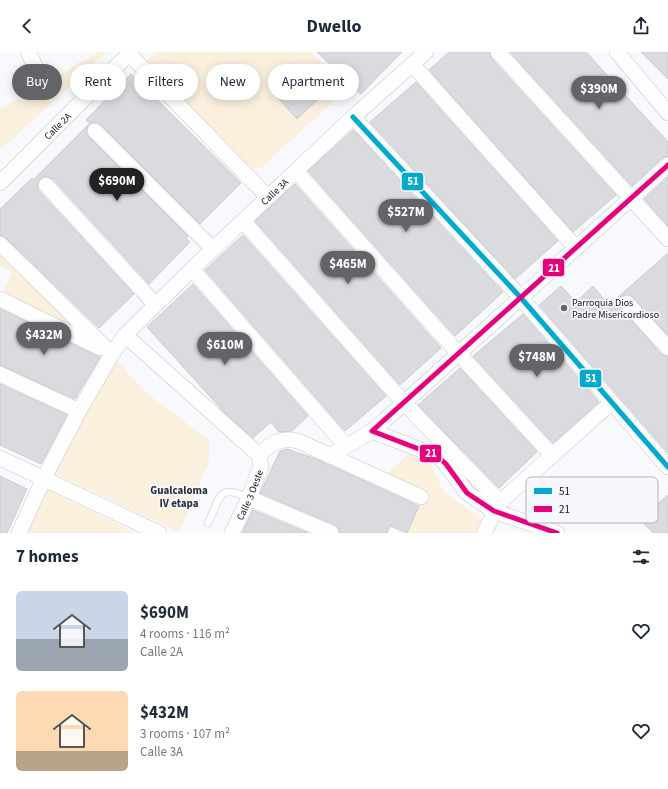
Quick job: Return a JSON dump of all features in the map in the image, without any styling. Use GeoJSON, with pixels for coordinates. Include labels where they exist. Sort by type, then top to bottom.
{"type":"FeatureCollection","features":[{"type":"Feature","properties":{"kind":"street"},"geometry":{"type":"LineString","coordinates":[[28,52],[34,64]]}},
{"type":"Feature","properties":{"kind":"street"},"geometry":{"type":"LineString","coordinates":[[498,52],[668,239]]}},
{"type":"Feature","properties":{"kind":"street"},"geometry":{"type":"LineString","coordinates":[[617,52],[668,113]]}},
{"type":"Feature","properties":{"kind":"street"},"geometry":{"type":"LineString","coordinates":[[130,53],[268,198]]}},
{"type":"Feature","properties":{"kind":"street","name":"Calle 2A"},"geometry":{"type":"LineString","coordinates":[[0,182],[130,53]]}},
{"type":"Feature","properties":{"kind":"street","name":"Calle 3A"},"geometry":{"type":"LineString","coordinates":[[19,533],[44,478],[79,411],[112,354],[125,335],[155,304],[213,249],[424,53]]}},
{"type":"Feature","properties":{"kind":"street"},"geometry":{"type":"LineString","coordinates":[[412,64],[576,248]]}},
{"type":"Feature","properties":{"kind":"street"},"geometry":{"type":"LineString","coordinates":[[354,117],[521,298],[668,467]]}},
{"type":"Feature","properties":{"kind":"street"},"geometry":{"type":"LineString","coordinates":[[95,131],[213,249]]}},
{"type":"Feature","properties":{"kind":"street"},"geometry":{"type":"LineString","coordinates":[[330,456],[372,431],[668,165]]}},
{"type":"Feature","properties":{"kind":"street"},"geometry":{"type":"LineString","coordinates":[[296,171],[459,354],[552,455]]}},
{"type":"Feature","properties":{"kind":"street"},"geometry":{"type":"LineString","coordinates":[[46,185],[155,304]]}},
{"type":"Feature","properties":{"kind":"street"},"geometry":{"type":"LineString","coordinates":[[243,221],[497,507]]}},
{"type":"Feature","properties":{"kind":"street"},"geometry":{"type":"LineString","coordinates":[[0,244],[112,354]]}},
{"type":"Feature","properties":{"kind":"street"},"geometry":{"type":"LineString","coordinates":[[192,269],[346,446]]}},
{"type":"Feature","properties":{"kind":"street"},"geometry":{"type":"LineString","coordinates":[[0,299],[112,354]]}},
{"type":"Feature","properties":{"kind":"street"},"geometry":{"type":"LineString","coordinates":[[628,303],[668,348]]}},
{"type":"Feature","properties":{"kind":"street"},"geometry":{"type":"LineString","coordinates":[[125,335],[259,455],[273,442],[290,440],[330,456],[421,497]]}},
{"type":"Feature","properties":{"kind":"street"},"geometry":{"type":"LineString","coordinates":[[0,374],[79,411]]}},
{"type":"Feature","properties":{"kind":"street"},"geometry":{"type":"LineString","coordinates":[[529,477],[611,403]]}},
{"type":"Feature","properties":{"kind":"street"},"geometry":{"type":"LineString","coordinates":[[372,431],[437,456],[446,464],[467,493],[526,520]]}},
{"type":"Feature","properties":{"kind":"street","name":"Calle 3 Oeste"},"geometry":{"type":"LineString","coordinates":[[232,533],[249,498],[261,466],[259,455]]}},
{"type":"Feature","properties":{"kind":"street"},"geometry":{"type":"LineString","coordinates":[[0,458],[159,533]]}},
{"type":"Feature","properties":{"kind":"street"},"geometry":{"type":"LineString","coordinates":[[484,533],[497,507],[526,480]]}},
{"type":"Feature","properties":{"kind":"street"},"geometry":{"type":"LineString","coordinates":[[249,498],[331,533]]}},
{"type":"Feature","properties":{"kind":"street"},"geometry":{"type":"LineString","coordinates":[[534,523],[557,533]]}},
{"type":"Feature","properties":{"kind":"lane"},"geometry":{"type":"LineString","coordinates":[[208,523],[222,494],[227,490],[249,498]]}},
{"type":"Feature","properties":{"kind":"shaded area"},"geometry":{"type":"Polygon","coordinates":[[[99,52],[107,52],[94,64],[78,64],[99,52]]]}},
{"type":"Feature","properties":{"kind":"shaded area"},"geometry":{"type":"Polygon","coordinates":[[[155,52],[311,52],[323,64],[268,64],[268,100],[335,100],[261,168],[247,169],[178,100],[198,100],[198,64],[144,64],[155,52]]]}},
{"type":"Feature","properties":{"kind":"shaded area"},"geometry":{"type":"Polygon","coordinates":[[[70,69],[70,86],[62,93],[62,73],[70,69]]]}},
{"type":"Feature","properties":{"kind":"shaded area"},"geometry":{"type":"Polygon","coordinates":[[[16,100],[55,100],[0,150],[0,109],[16,100]]]}},
{"type":"Feature","properties":{"kind":"shaded area"},"geometry":{"type":"Polygon","coordinates":[[[0,248],[90,338],[1,295],[12,273],[0,266],[0,248]]]}},
{"type":"Feature","properties":{"kind":"shaded area"},"geometry":{"type":"Polygon","coordinates":[[[112,355],[145,392],[209,440],[209,461],[179,532],[53,473],[112,355]]]}},
{"type":"Feature","properties":{"kind":"shaded area"},"geometry":{"type":"Polygon","coordinates":[[[410,453],[430,462],[443,491],[483,520],[476,533],[407,533],[422,500],[387,474],[410,453]]]}},
{"type":"Feature","properties":{"kind":"shaded area"},"geometry":{"type":"Polygon","coordinates":[[[45,488],[136,533],[25,533],[45,488]]]}},
{"type":"Feature","properties":{"kind":"building"},"geometry":{"type":"Polygon","coordinates":[[[317,52],[402,52],[361,94],[359,92],[359,64],[330,64],[317,52]]]}},
{"type":"Feature","properties":{"kind":"building"},"geometry":{"type":"Polygon","coordinates":[[[449,52],[489,52],[491,58],[616,195],[573,232],[429,70],[449,52]]]}},
{"type":"Feature","properties":{"kind":"building"},"geometry":{"type":"Polygon","coordinates":[[[510,52],[586,52],[668,142],[668,156],[662,158],[632,186],[510,52]]]}},
{"type":"Feature","properties":{"kind":"building"},"geometry":{"type":"Polygon","coordinates":[[[641,52],[668,52],[668,79],[641,52]]]}},
{"type":"Feature","properties":{"kind":"building"},"geometry":{"type":"Polygon","coordinates":[[[131,74],[134,77],[134,100],[157,100],[241,183],[200,224],[101,125],[93,122],[88,125],[90,123],[86,120],[106,100],[126,100],[126,79],[131,74]]]}},
{"type":"Feature","properties":{"kind":"building"},"geometry":{"type":"Polygon","coordinates":[[[416,82],[558,241],[515,279],[370,122],[416,82]]]}},
{"type":"Feature","properties":{"kind":"building"},"geometry":{"type":"Polygon","coordinates":[[[280,100],[318,100],[297,119],[280,100]]]}},
{"type":"Feature","properties":{"kind":"building"},"geometry":{"type":"Polygon","coordinates":[[[88,125],[86,133],[89,137],[188,236],[186,238],[190,242],[149,284],[53,179],[44,176],[40,179],[37,187],[39,191],[134,294],[99,328],[6,238],[0,235],[0,209],[32,178],[33,180],[88,125]]]}},
{"type":"Feature","properties":{"kind":"building"},"geometry":{"type":"Polygon","coordinates":[[[353,130],[503,292],[455,336],[308,171],[353,130]]]}},
{"type":"Feature","properties":{"kind":"building"},"geometry":{"type":"Polygon","coordinates":[[[668,177],[668,226],[644,199],[668,177]]]}},
{"type":"Feature","properties":{"kind":"building"},"geometry":{"type":"Polygon","coordinates":[[[295,184],[441,348],[400,385],[255,221],[295,184]]]}},
{"type":"Feature","properties":{"kind":"building"},"geometry":{"type":"Polygon","coordinates":[[[243,235],[386,396],[345,431],[205,270],[243,235]]]}},
{"type":"Feature","properties":{"kind":"building"},"geometry":{"type":"Polygon","coordinates":[[[668,253],[668,335],[630,295],[621,296],[618,305],[661,354],[668,357],[668,453],[539,305],[561,286],[576,302],[593,286],[609,305],[668,253]]]}},
{"type":"Feature","properties":{"kind":"building"},"geometry":{"type":"Polygon","coordinates":[[[193,284],[308,416],[292,431],[279,432],[271,422],[253,438],[225,413],[147,327],[193,284]]]}},
{"type":"Feature","properties":{"kind":"building"},"geometry":{"type":"Polygon","coordinates":[[[0,309],[100,357],[75,399],[0,365],[0,309]]]}},
{"type":"Feature","properties":{"kind":"building"},"geometry":{"type":"Polygon","coordinates":[[[523,314],[599,402],[553,443],[473,356],[523,314]]]}},
{"type":"Feature","properties":{"kind":"building"},"geometry":{"type":"Polygon","coordinates":[[[460,368],[537,452],[499,488],[418,405],[460,368]]]}},
{"type":"Feature","properties":{"kind":"building"},"geometry":{"type":"Polygon","coordinates":[[[0,384],[67,415],[41,464],[0,445],[0,384]]]}},
{"type":"Feature","properties":{"kind":"building"},"geometry":{"type":"Polygon","coordinates":[[[287,449],[316,459],[419,506],[407,533],[390,526],[387,533],[340,533],[335,525],[260,493],[280,451],[287,449]]]}},
{"type":"Feature","properties":{"kind":"building"},"geometry":{"type":"Polygon","coordinates":[[[0,476],[27,489],[7,533],[0,533],[0,476]]]}},
{"type":"Feature","properties":{"kind":"building"},"geometry":{"type":"Polygon","coordinates":[[[668,495],[668,533],[653,533],[644,523],[658,523],[658,504],[668,495]]]}},
{"type":"Feature","properties":{"kind":"building"},"geometry":{"type":"Polygon","coordinates":[[[253,510],[308,533],[242,533],[253,510]]]}},
{"type":"Feature","properties":{"kind":"transit line","name":"51"},"geometry":{"type":"LineString","coordinates":[[353,117],[521,298],[668,467]]}},
{"type":"Feature","properties":{"kind":"transit line","name":"21"},"geometry":{"type":"LineString","coordinates":[[526,522],[494,511],[467,493],[446,464],[437,456],[372,431],[668,165]]}},
{"type":"Feature","properties":{"kind":"transit line","name":"21"},"geometry":{"type":"LineString","coordinates":[[528,523],[557,533]]}},
{"type":"Feature","properties":{"kind":"place","name":"Parroquia Dios Padre Misericordioso"},"geometry":{"type":"Point","coordinates":[564,308]}},
{"type":"Feature","properties":{"kind":"district","name":"Gualcaloma IV etapa"},"geometry":{"type":"Point","coordinates":[179,496]}}]}
